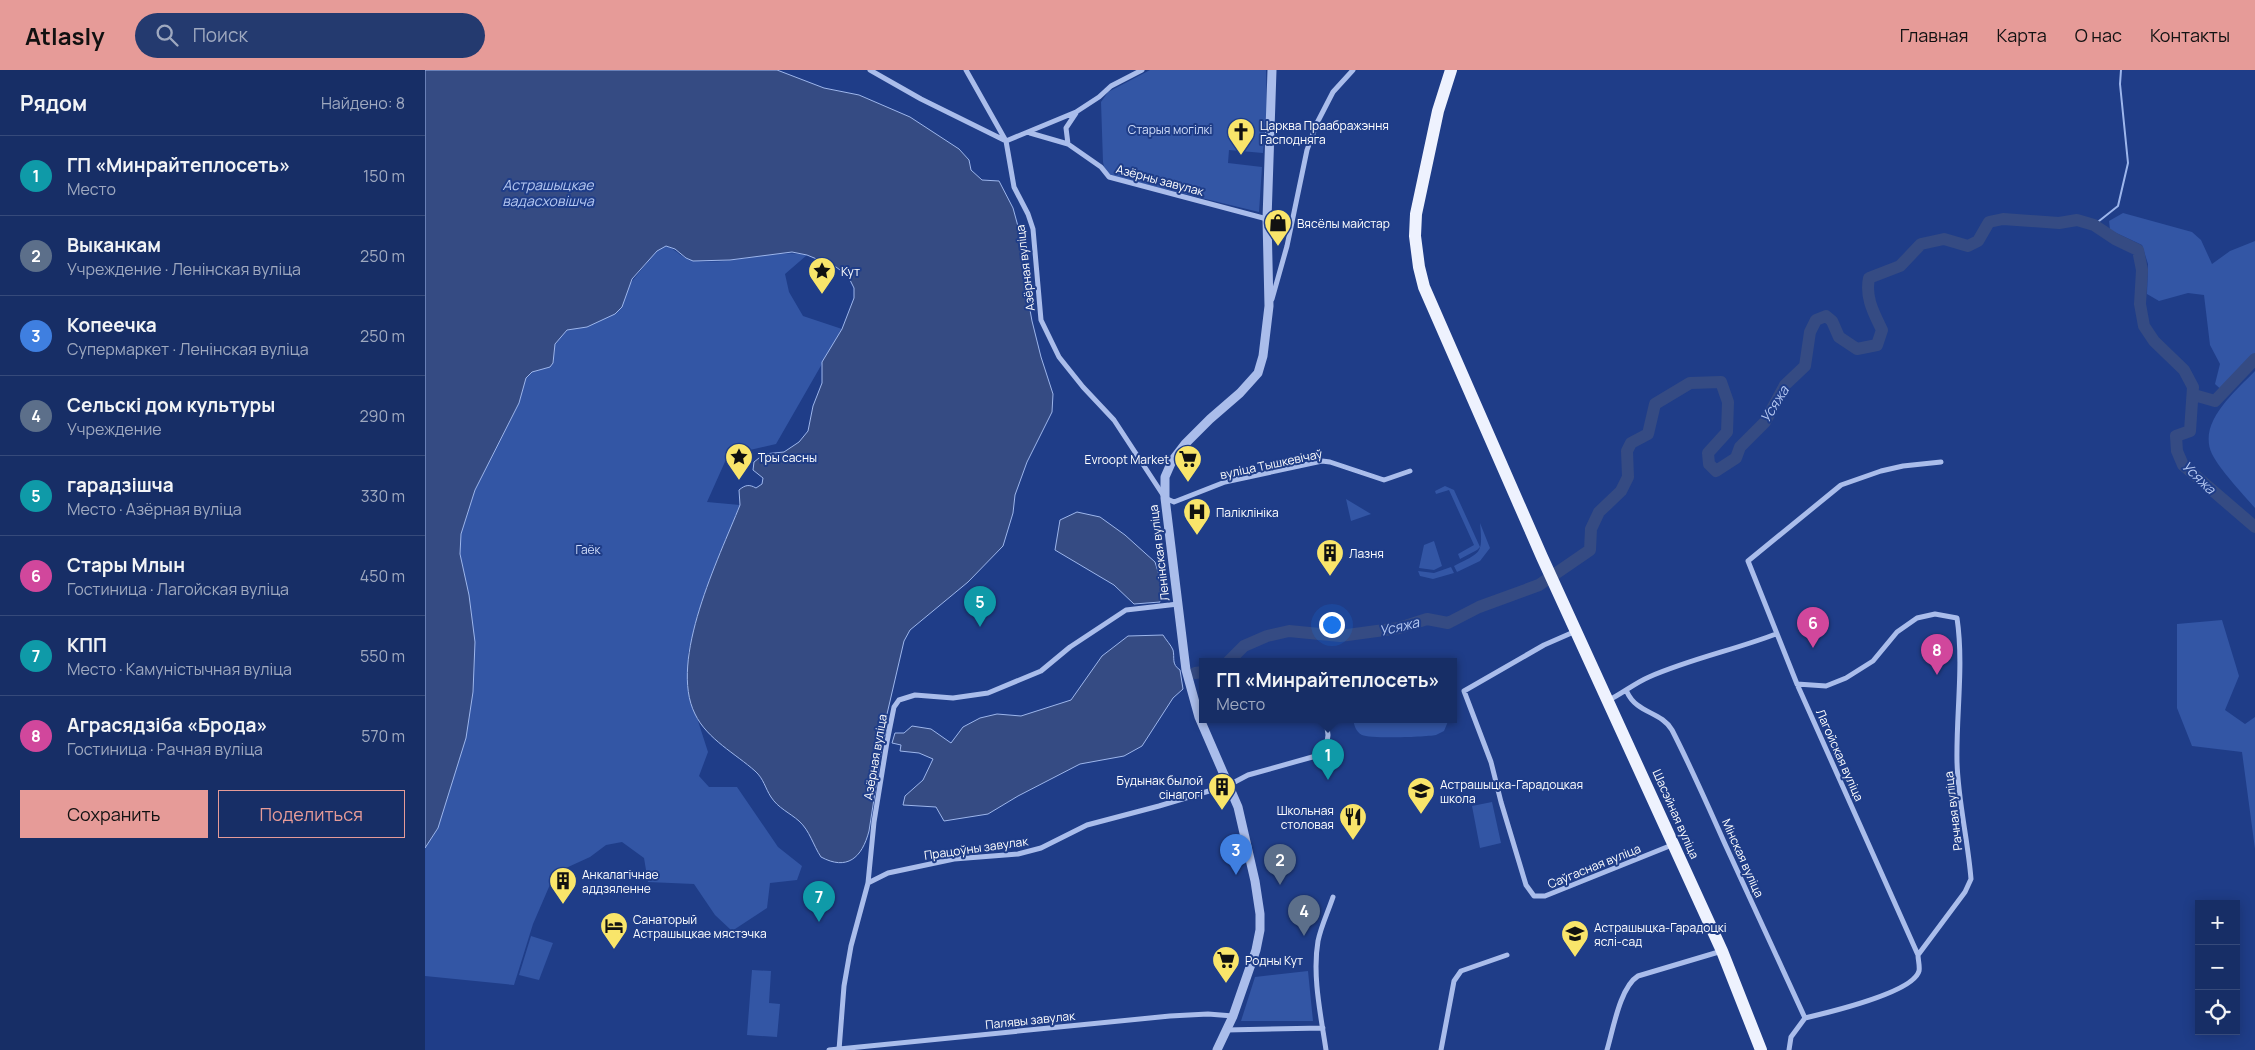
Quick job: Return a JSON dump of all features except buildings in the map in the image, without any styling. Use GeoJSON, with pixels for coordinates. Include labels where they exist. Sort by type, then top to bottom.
{"type":"FeatureCollection","features":[{"type":"Feature","properties":{"kind":"main road","name":"Шасэйная вуліца"},"geometry":{"type":"LineString","coordinates":[[1451,70],[1438,111],[1416,214],[1415,236],[1419,267],[1433,310],[1542,557],[1675,843],[1722,951],[1761,1050]]}},
{"type":"Feature","properties":{"kind":"street"},"geometry":{"type":"LineString","coordinates":[[869,70],[929,103],[1006,141],[1076,112],[1099,98],[1111,86],[1142,70]]}},
{"type":"Feature","properties":{"kind":"street","name":"Азёрная вуліца"},"geometry":{"type":"LineString","coordinates":[[966,70],[1006,141],[1014,187],[1028,214],[1033,229],[1041,320],[1059,357],[1083,388],[1114,420],[1165,498]]}},
{"type":"Feature","properties":{"kind":"street","name":"Ленінская вуліца"},"geometry":{"type":"LineString","coordinates":[[1199,716],[1186,670],[1165,498],[1165,477],[1172,461],[1185,444],[1210,418],[1240,394],[1258,373],[1263,356],[1269,306],[1267,219],[1273,70]]}},
{"type":"Feature","properties":{"kind":"street"},"geometry":{"type":"LineString","coordinates":[[1269,306],[1287,246],[1307,150],[1317,123],[1333,92],[1353,70]]}},
{"type":"Feature","properties":{"kind":"street"},"geometry":{"type":"LineString","coordinates":[[1068,144],[1066,128],[1076,112]]}},
{"type":"Feature","properties":{"kind":"street","name":"Азёрны завулак"},"geometry":{"type":"LineString","coordinates":[[1029,133],[1068,144],[1101,167],[1109,177],[1267,219]]}},
{"type":"Feature","properties":{"kind":"street","name":"вуліца Тышкевічаў"},"geometry":{"type":"LineString","coordinates":[[1165,498],[1175,502],[1225,482],[1322,461],[1384,480],[1410,471]]}},
{"type":"Feature","properties":{"kind":"street","name":"Лагойская вуліца"},"geometry":{"type":"LineString","coordinates":[[1918,955],[1797,684],[1748,561],[1841,485],[1903,466],[1941,462]]}},
{"type":"Feature","properties":{"kind":"street","name":"Азёрная вуліца"},"geometry":{"type":"LineString","coordinates":[[839,1050],[844,986],[851,946],[868,883],[874,822],[887,742],[894,708],[899,700],[915,695],[953,698],[988,693],[1041,671],[1070,647],[1125,610],[1178,604]]}},
{"type":"Feature","properties":{"kind":"street","name":"Рачная вуліца"},"geometry":{"type":"LineString","coordinates":[[1797,684],[1826,686],[1847,678],[1873,661],[1897,632],[1917,618],[1935,614],[1957,618],[1959,634],[1958,786],[1971,879],[1965,892],[1918,955]]}},
{"type":"Feature","properties":{"kind":"street","name":"Саўгасная вуліца"},"geometry":{"type":"LineString","coordinates":[[1577,631],[1544,645],[1464,691],[1491,762],[1526,885],[1533,896],[1545,896],[1675,843]]}},
{"type":"Feature","properties":{"kind":"street"},"geometry":{"type":"LineString","coordinates":[[1609,700],[1627,692],[1647,678],[1671,668],[1776,634]]}},
{"type":"Feature","properties":{"kind":"street","name":"Мінская вуліца"},"geometry":{"type":"LineString","coordinates":[[1627,692],[1638,708],[1658,716],[1669,726],[1692,771],[1805,1018]]}},
{"type":"Feature","properties":{"kind":"street","name":"Ленінская вуліца"},"geometry":{"type":"LineString","coordinates":[[1202,723],[1229,785],[1243,827],[1260,914],[1260,930],[1256,950],[1233,1016],[1217,1050]]}},
{"type":"Feature","properties":{"kind":"street","name":"Працоўны завулак"},"geometry":{"type":"LineString","coordinates":[[868,883],[888,874],[954,858],[1018,854],[1041,848],[1087,825],[1229,785],[1248,775],[1316,756],[1326,750],[1328,736],[1326,723]]}},
{"type":"Feature","properties":{"kind":"street"},"geometry":{"type":"LineString","coordinates":[[1326,1050],[1317,957],[1321,929],[1333,897]]}},
{"type":"Feature","properties":{"kind":"street"},"geometry":{"type":"LineString","coordinates":[[1607,1050],[1625,992],[1632,979],[1722,951]]}},
{"type":"Feature","properties":{"kind":"street"},"geometry":{"type":"LineString","coordinates":[[1441,1050],[1454,980],[1457,975],[1461,971],[1507,955]]}},
{"type":"Feature","properties":{"kind":"street"},"geometry":{"type":"LineString","coordinates":[[1789,1050],[1791,1038],[1805,1018],[1866,1002],[1901,986],[1915,977],[1919,970],[1918,955]]}},
{"type":"Feature","properties":{"kind":"street","name":"Палявы завулак"},"geometry":{"type":"LineString","coordinates":[[829,1050],[1170,1016],[1208,1014],[1233,1016]]}},
{"type":"Feature","properties":{"kind":"street"},"geometry":{"type":"LineString","coordinates":[[1226,1030],[1323,1028]]}},
{"type":"Feature","properties":{"kind":"green space","name":"Старыя могілкі"},"geometry":{"type":"Polygon","coordinates":[[[1150,70],[1266,70],[1267,108],[1263,153],[1229,150],[1228,163],[1262,167],[1259,212],[1111,176],[1105,171],[1101,102],[1108,92],[1150,70]]]}},
{"type":"Feature","properties":{"kind":"green space"},"geometry":{"type":"Polygon","coordinates":[[[2123,213],[2192,232],[2201,240],[2212,264],[2230,251],[2255,241],[2255,365],[2227,395],[2215,384],[2220,364],[2210,345],[2204,295],[2188,293],[2159,301],[2147,294],[2148,264],[2142,245],[2110,230],[2109,221],[2123,213]]]}},
{"type":"Feature","properties":{"kind":"green space","name":"Гаёк"},"geometry":{"type":"Polygon","coordinates":[[[666,246],[688,259],[706,262],[764,255],[793,253],[807,255],[785,274],[789,292],[803,316],[842,329],[776,444],[728,455],[707,502],[740,505],[701,607],[688,653],[689,693],[708,752],[699,776],[709,787],[737,787],[778,847],[802,866],[797,880],[770,883],[767,908],[732,931],[715,915],[694,884],[648,882],[644,858],[622,842],[606,845],[590,857],[555,873],[533,924],[514,985],[425,976],[425,848],[438,828],[464,574],[460,554],[461,534],[475,490],[519,403],[526,378],[532,372],[553,363],[555,345],[560,336],[567,330],[587,327],[629,285],[657,250],[666,246]]]}},
{"type":"Feature","properties":{"kind":"green space"},"geometry":{"type":"Polygon","coordinates":[[[2255,371],[2255,508],[2220,467],[2212,454],[2209,442],[2210,430],[2221,408],[2255,371]]]}},
{"type":"Feature","properties":{"kind":"green space"},"geometry":{"type":"Polygon","coordinates":[[[1445,486],[1454,490],[1480,547],[1460,559],[1458,554],[1474,545],[1449,490],[1436,494],[1435,491],[1445,486]]]}},
{"type":"Feature","properties":{"kind":"green space"},"geometry":{"type":"Polygon","coordinates":[[[1346,499],[1371,514],[1351,521],[1346,499]]]}},
{"type":"Feature","properties":{"kind":"green space"},"geometry":{"type":"Polygon","coordinates":[[[1480,523],[1490,548],[1480,561],[1457,572],[1454,566],[1475,555],[1480,547],[1480,523]]]}},
{"type":"Feature","properties":{"kind":"green space"},"geometry":{"type":"Polygon","coordinates":[[[1434,541],[1442,566],[1434,570],[1419,568],[1424,545],[1434,541]]]}},
{"type":"Feature","properties":{"kind":"green space"},"geometry":{"type":"Polygon","coordinates":[[[1451,567],[1454,573],[1433,579],[1420,576],[1418,571],[1434,573],[1451,567]]]}},
{"type":"Feature","properties":{"kind":"green space"},"geometry":{"type":"Polygon","coordinates":[[[2222,620],[2239,676],[2225,710],[2245,724],[2255,717],[2255,849],[2242,752],[2192,746],[2177,708],[2177,624],[2222,620]]]}},
{"type":"Feature","properties":{"kind":"green space"},"geometry":{"type":"Polygon","coordinates":[[[1354,723],[1447,723],[1444,731],[1436,735],[1410,737],[1362,735],[1354,723]]]}},
{"type":"Feature","properties":{"kind":"green space"},"geometry":{"type":"Polygon","coordinates":[[[1492,802],[1501,843],[1480,848],[1472,806],[1492,802]]]}},
{"type":"Feature","properties":{"kind":"green space"},"geometry":{"type":"Polygon","coordinates":[[[531,936],[553,943],[539,980],[519,975],[531,936]]]}},
{"type":"Feature","properties":{"kind":"green space"},"geometry":{"type":"Polygon","coordinates":[[[752,970],[771,971],[769,1003],[780,1004],[777,1037],[747,1035],[752,970]]]}},
{"type":"Feature","properties":{"kind":"green space"},"geometry":{"type":"Polygon","coordinates":[[[1308,971],[1313,1021],[1241,1021],[1255,977],[1308,971]]]}},
{"type":"Feature","properties":{"kind":"water","name":"Астрашыцкае вадасховішча"},"geometry":{"type":"Polygon","coordinates":[[[425,70],[777,70],[824,88],[859,95],[910,117],[959,149],[969,160],[971,170],[982,180],[999,181],[1013,208],[1019,230],[1028,275],[1028,299],[1032,321],[1053,394],[1052,412],[1027,462],[1015,495],[1013,513],[1003,546],[968,582],[910,630],[904,641],[887,714],[888,726],[883,741],[869,831],[858,855],[852,859],[838,863],[821,857],[803,825],[774,801],[758,774],[714,739],[700,723],[688,692],[688,666],[699,609],[740,505],[739,490],[747,486],[756,488],[762,484],[763,478],[753,470],[754,462],[764,454],[784,452],[799,442],[808,431],[813,406],[822,383],[822,362],[842,329],[854,298],[854,288],[848,276],[836,267],[807,255],[792,252],[730,260],[693,261],[675,249],[666,246],[657,251],[632,279],[622,307],[615,314],[587,327],[567,330],[555,344],[553,363],[550,367],[532,372],[526,378],[519,403],[475,490],[461,534],[460,554],[469,595],[475,642],[473,692],[466,738],[438,828],[425,848],[425,70]]]}},
{"type":"Feature","properties":{"kind":"water"},"geometry":{"type":"Polygon","coordinates":[[[1077,512],[1100,517],[1125,535],[1155,562],[1161,581],[1160,602],[1134,604],[1114,585],[1055,550],[1060,520],[1077,512]]]}},
{"type":"Feature","properties":{"kind":"water"},"geometry":{"type":"Polygon","coordinates":[[[1163,635],[1173,650],[1174,663],[1180,670],[1183,689],[1173,698],[1142,746],[1124,756],[1080,764],[988,814],[944,821],[936,807],[903,805],[905,796],[923,780],[933,759],[919,753],[900,751],[901,745],[892,743],[895,733],[904,733],[912,726],[931,729],[951,743],[963,727],[980,718],[997,714],[1021,716],[1071,700],[1102,656],[1128,636],[1163,635]]]}},
{"type":"Feature","properties":{"kind":"waterway"},"geometry":{"type":"LineString","coordinates":[[2094,225],[2118,206],[2128,163],[2120,84],[2121,70]]}},
{"type":"Feature","properties":{"kind":"waterway","name":"Усяжа"},"geometry":{"type":"LineString","coordinates":[[1232,658],[1244,646],[1267,636],[1289,631],[1340,636],[1399,628],[1427,619],[1448,623],[1479,607],[1539,585],[1590,550],[1591,529],[1599,512],[1621,491],[1628,477],[1627,451],[1631,443],[1648,434],[1655,404],[1690,383],[1721,382],[1728,402],[1727,432],[1708,453],[1709,464],[1716,471],[1736,458],[1740,447],[1765,422],[1785,385],[1805,366],[1810,332],[1816,320],[1826,316],[1832,321],[1839,337],[1857,349],[1877,345],[1882,330],[1869,299],[1869,278],[1900,266],[1921,244],[1944,239],[1968,246],[1978,241],[1989,222],[2003,219],[2059,223],[2077,220],[2094,225],[2115,239],[2138,250],[2142,270],[2140,304],[2144,326],[2154,341],[2184,370],[2193,387],[2190,431],[2176,436],[2177,451],[2183,465],[2255,527]]}},
{"type":"Feature","properties":{"kind":"waterway"},"geometry":{"type":"LineString","coordinates":[[2194,395],[2215,401],[2255,359]]}},
{"type":"Feature","properties":{"kind":"waterway","name":"Усяжа"},"geometry":{"type":"LineString","coordinates":[[1195,673],[1199,672]]}},
{"type":"Feature","properties":{"kind":"place","name":"Царква Праабражэння Гасподняга"},"geometry":{"type":"Point","coordinates":[1241,156]}},
{"type":"Feature","properties":{"kind":"place","name":"Вясёлы майстар"},"geometry":{"type":"Point","coordinates":[1278,247]}},
{"type":"Feature","properties":{"kind":"place","name":"Кут"},"geometry":{"type":"Point","coordinates":[822,295]}},
{"type":"Feature","properties":{"kind":"place","name":"Тры сасны"},"geometry":{"type":"Point","coordinates":[739,481]}},
{"type":"Feature","properties":{"kind":"place","name":"Evroopt Market"},"geometry":{"type":"Point","coordinates":[1188,483]}},
{"type":"Feature","properties":{"kind":"place","name":"Паліклініка"},"geometry":{"type":"Point","coordinates":[1197,536]}},
{"type":"Feature","properties":{"kind":"place","name":"Лазня"},"geometry":{"type":"Point","coordinates":[1330,577]}},
{"type":"Feature","properties":{"kind":"place","name":"гарадзішча"},"geometry":{"type":"Point","coordinates":[980,627]}},
{"type":"Feature","properties":{"kind":"place","name":"Стары Млын"},"geometry":{"type":"Point","coordinates":[1813,648]}},
{"type":"Feature","properties":{"kind":"place","name":"Аграсядзіба «Брода»"},"geometry":{"type":"Point","coordinates":[1937,675]}},
{"type":"Feature","properties":{"kind":"place","name":"ГП «Минрайтеплосеть»"},"geometry":{"type":"Point","coordinates":[1328,780]}},
{"type":"Feature","properties":{"kind":"place","name":"Будынак былой сінагогі"},"geometry":{"type":"Point","coordinates":[1222,811]}},
{"type":"Feature","properties":{"kind":"place","name":"Астрашыцка-Гарадоцкая школа"},"geometry":{"type":"Point","coordinates":[1421,815]}},
{"type":"Feature","properties":{"kind":"place","name":"Школьная столовая"},"geometry":{"type":"Point","coordinates":[1353,841]}},
{"type":"Feature","properties":{"kind":"place","name":"Копеечка"},"geometry":{"type":"Point","coordinates":[1236,875]}},
{"type":"Feature","properties":{"kind":"place","name":"Выканкам"},"geometry":{"type":"Point","coordinates":[1280,885]}},
{"type":"Feature","properties":{"kind":"place","name":"Анкалагічнае аддзяленне"},"geometry":{"type":"Point","coordinates":[563,905]}},
{"type":"Feature","properties":{"kind":"place","name":"КПП"},"geometry":{"type":"Point","coordinates":[819,922]}},
{"type":"Feature","properties":{"kind":"place","name":"Сельскі дом культуры"},"geometry":{"type":"Point","coordinates":[1304,936]}},
{"type":"Feature","properties":{"kind":"place","name":"Санаторый Астрашыцкае мястэчка"},"geometry":{"type":"Point","coordinates":[614,950]}},
{"type":"Feature","properties":{"kind":"place","name":"Астрашыцка-Гарадоцкі яслі-сад"},"geometry":{"type":"Point","coordinates":[1575,958]}},
{"type":"Feature","properties":{"kind":"place","name":"Родны Кут"},"geometry":{"type":"Point","coordinates":[1226,984]}}]}
